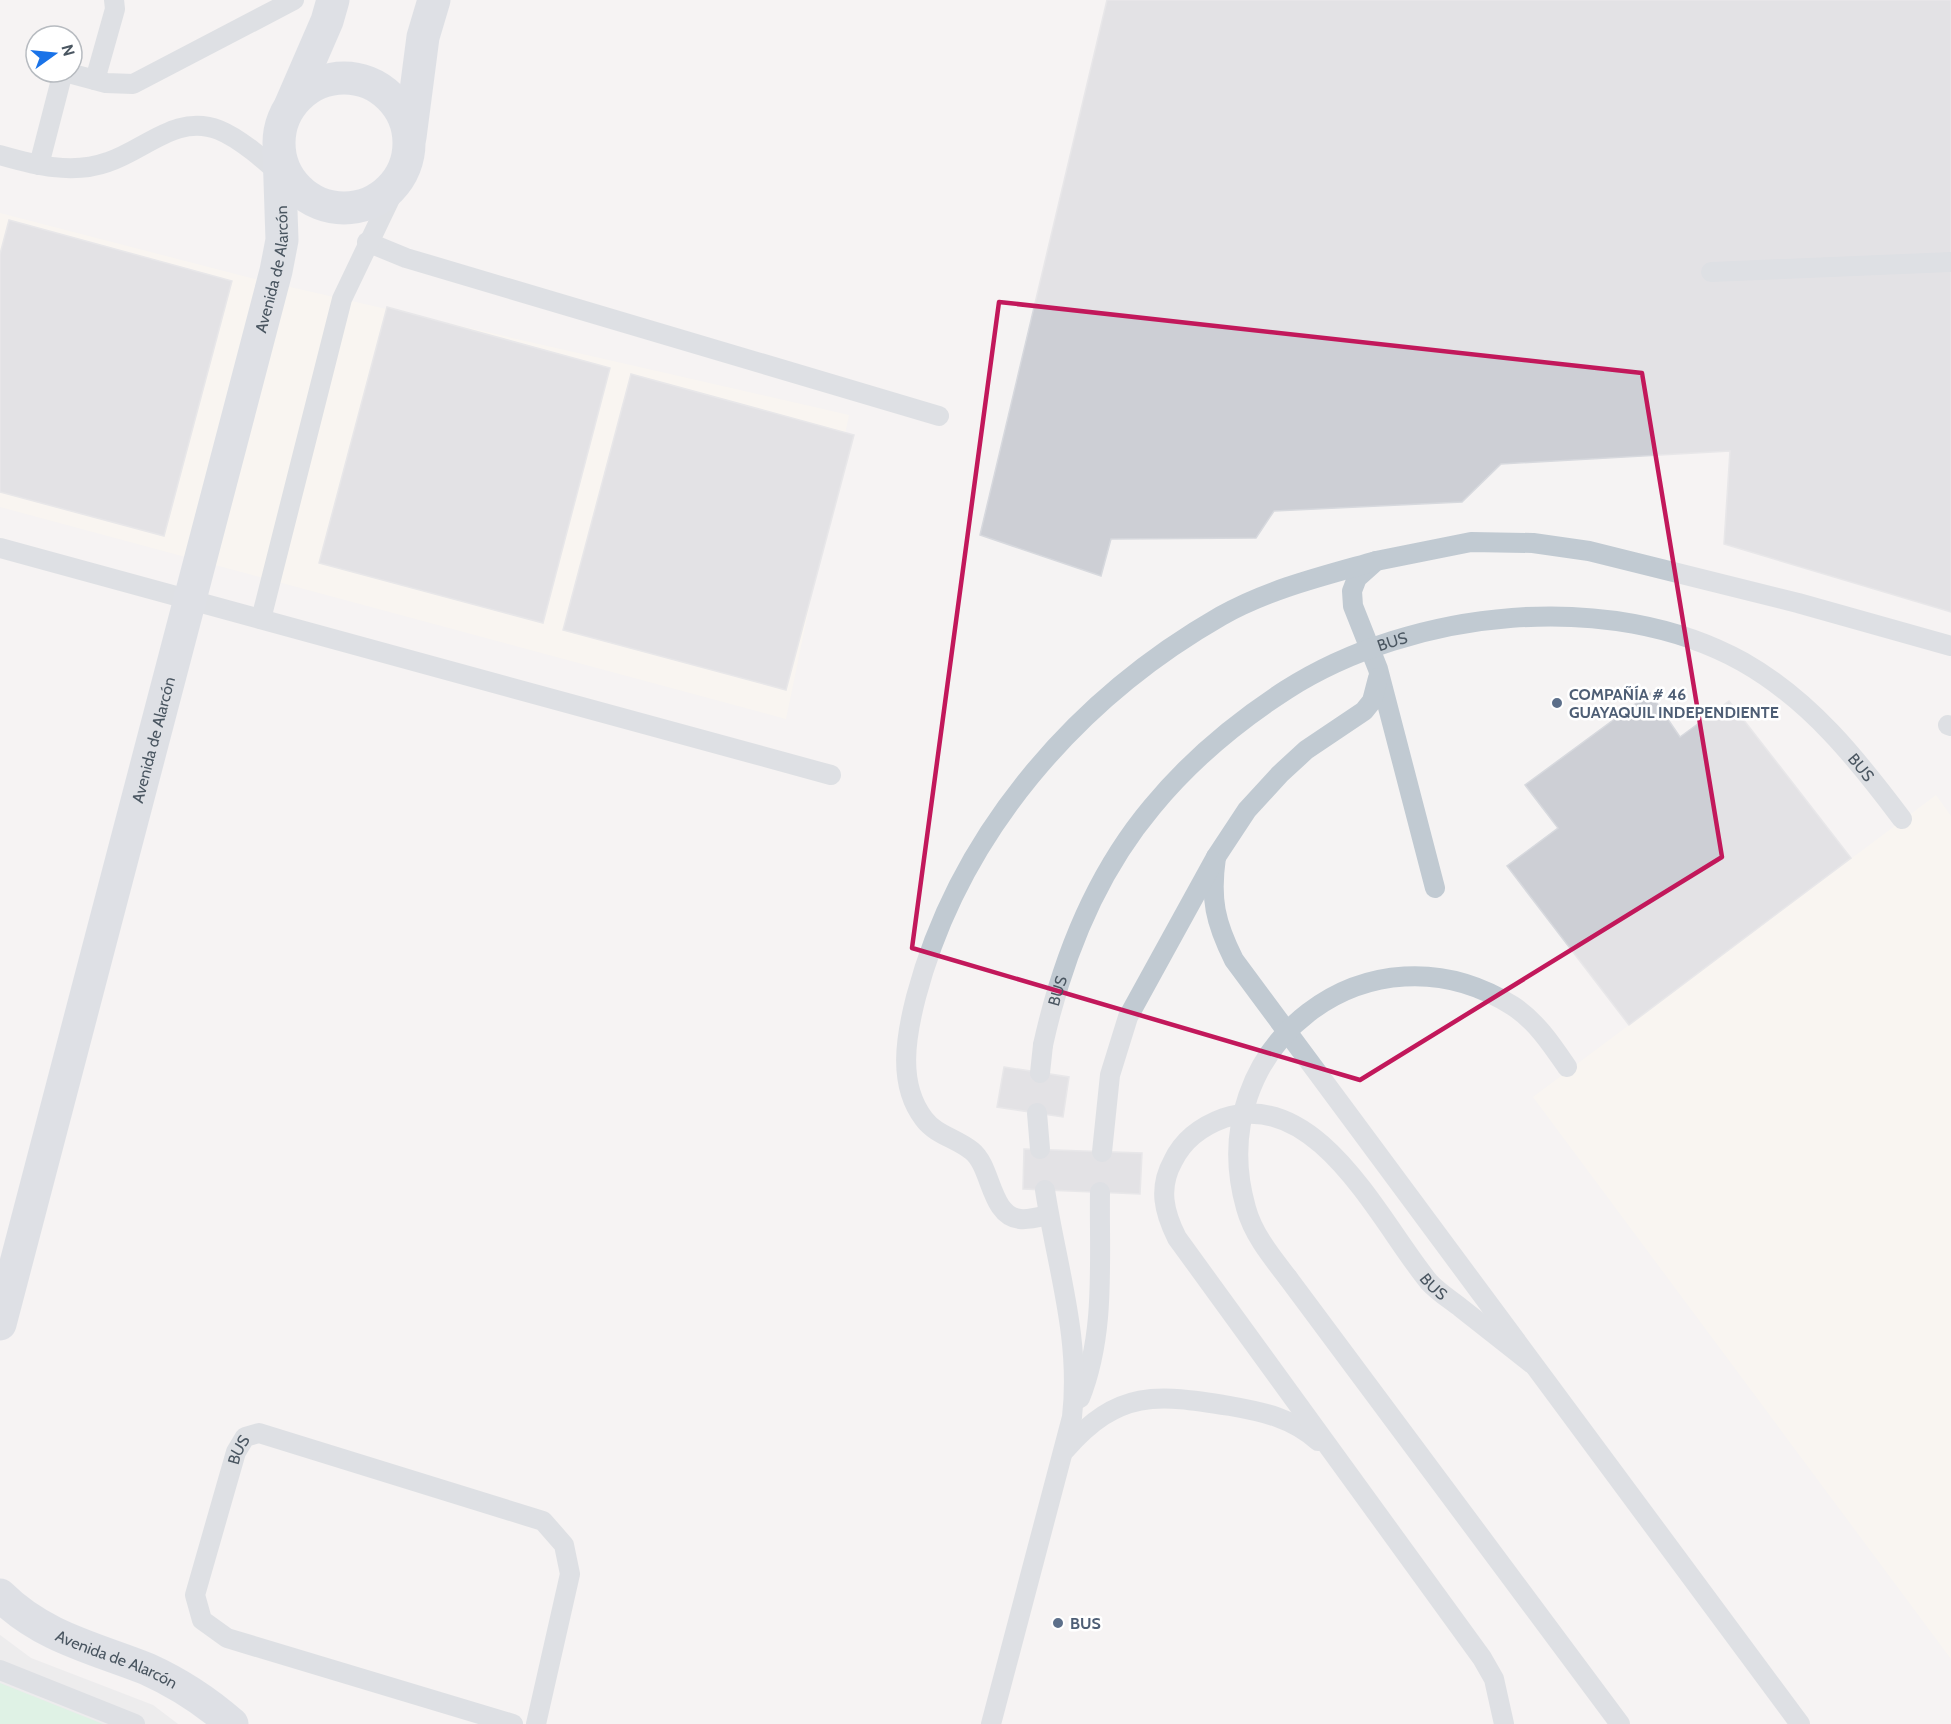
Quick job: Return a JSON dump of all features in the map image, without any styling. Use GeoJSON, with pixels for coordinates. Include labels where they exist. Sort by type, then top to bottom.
{"type":"FeatureCollection","features":[{"type":"Feature","properties":{"kind":"main road"},"geometry":{"type":"LineString","coordinates":[[333,0],[327,21],[280,129],[286,172],[319,204],[340,209],[363,207],[383,197],[399,180],[408,160],[423,38],[434,0]]}},
{"type":"Feature","properties":{"kind":"main road"},"geometry":{"type":"LineString","coordinates":[[288,110],[301,93],[319,82],[339,78],[360,80],[379,87],[394,101],[405,119],[410,139]]}},
{"type":"Feature","properties":{"kind":"main road","name":"Avenida de Alarcón"},"geometry":{"type":"LineString","coordinates":[[0,1324],[279,257],[286,172]]}},
{"type":"Feature","properties":{"kind":"main road","name":"Avenida de Alarcón"},"geometry":{"type":"LineString","coordinates":[[0,1595],[17,1612],[48,1632],[172,1682],[213,1707],[232,1724]]}},
{"type":"Feature","properties":{"kind":"lane"},"geometry":{"type":"LineString","coordinates":[[95,80],[115,9],[114,0]]}},
{"type":"Feature","properties":{"kind":"lane"},"geometry":{"type":"LineString","coordinates":[[84,77],[133,84],[294,0]]}},
{"type":"Feature","properties":{"kind":"lane"},"geometry":{"type":"LineString","coordinates":[[39,165],[61,84]]}},
{"type":"Feature","properties":{"kind":"lane"},"geometry":{"type":"LineString","coordinates":[[0,155],[39,165],[66,168],[108,162],[179,127],[197,126],[218,129],[286,172]]}},
{"type":"Feature","properties":{"kind":"lane"},"geometry":{"type":"LineString","coordinates":[[261,619],[342,299],[367,242],[399,180]]}},
{"type":"Feature","properties":{"kind":"lane"},"geometry":{"type":"LineString","coordinates":[[367,242],[405,258],[939,416]]}},
{"type":"Feature","properties":{"kind":"lane"},"geometry":{"type":"LineString","coordinates":[[1711,272],[1951,262]]}},
{"type":"Feature","properties":{"kind":"lane"},"geometry":{"type":"LineString","coordinates":[[1049,1215],[1020,1219],[1004,1210],[978,1157],[966,1146],[934,1129],[923,1118],[914,1101],[905,1056],[909,1023],[933,947],[962,877],[1001,813],[1043,760],[1104,701],[1160,656],[1222,616],[1280,589],[1376,561],[1471,542],[1533,543],[1589,551],[1636,562],[1798,603],[1951,646]]}},
{"type":"Feature","properties":{"kind":"lane"},"geometry":{"type":"LineString","coordinates":[[0,548],[128,581],[190,601],[831,775]]}},
{"type":"Feature","properties":{"kind":"lane"},"geometry":{"type":"LineString","coordinates":[[1376,561],[1357,578],[1352,591],[1353,606],[1377,669],[1435,888]]}},
{"type":"Feature","properties":{"kind":"lane","name":"BUS"},"geometry":{"type":"LineString","coordinates":[[1040,1073],[1043,1045],[1055,992],[1073,940],[1121,850],[1152,807],[1195,763],[1239,724],[1287,689],[1347,658],[1396,640],[1456,625],[1559,616],[1651,626],[1695,639],[1743,662],[1784,688],[1824,724],[1860,763],[1902,819]]}},
{"type":"Feature","properties":{"kind":"lane"},"geometry":{"type":"LineString","coordinates":[[1102,1152],[1110,1075],[1128,1017],[1216,857],[1248,810],[1280,774],[1306,750],[1364,711],[1372,701],[1378,686],[1377,669]]}},
{"type":"Feature","properties":{"kind":"lane"},"geometry":{"type":"LineString","coordinates":[[1216,857],[1212,885],[1214,912],[1234,960],[1800,1724]]}},
{"type":"Feature","properties":{"kind":"lane"},"geometry":{"type":"LineString","coordinates":[[1567,1067],[1544,1034],[1514,1007],[1478,988],[1440,978],[1400,976],[1361,984],[1324,1000],[1292,1024],[1267,1055],[1248,1090],[1239,1130],[1238,1170],[1246,1209],[1263,1245],[1620,1724]]}},
{"type":"Feature","properties":{"kind":"lane"},"geometry":{"type":"LineString","coordinates":[[1037,1113],[1040,1149]]}},
{"type":"Feature","properties":{"kind":"lane","name":"BUS"},"geometry":{"type":"LineString","coordinates":[[1504,1724],[1494,1679],[1482,1658],[1177,1238],[1167,1217],[1163,1192],[1167,1170],[1178,1151],[1192,1135],[1214,1122],[1233,1115],[1262,1114],[1284,1121],[1310,1134],[1338,1159],[1431,1284],[1532,1364]]}},
{"type":"Feature","properties":{"kind":"lane"},"geometry":{"type":"LineString","coordinates":[[1045,1190],[1074,1346],[1076,1381],[1072,1417]]}},
{"type":"Feature","properties":{"kind":"lane"},"geometry":{"type":"LineString","coordinates":[[991,1724],[1072,1417],[1087,1379],[1095,1349],[1098,1320],[1101,1192]]}},
{"type":"Feature","properties":{"kind":"lane"},"geometry":{"type":"LineString","coordinates":[[1063,1452],[1085,1426],[1108,1413],[1150,1398],[1172,1396],[1273,1414],[1306,1430],[1334,1455]]}},
{"type":"Feature","properties":{"kind":"lane","name":"BUS"},"geometry":{"type":"LineString","coordinates":[[513,1724],[227,1638],[202,1620],[195,1595],[236,1452],[245,1437],[259,1433],[543,1521],[564,1545],[570,1574],[536,1724]]}},
{"type":"Feature","properties":{"kind":"lane"},"geometry":{"type":"LineString","coordinates":[[0,1670],[135,1724]]}},
{"type":"Feature","properties":{"kind":"highlighted area"},"geometry":{"type":"Polygon","coordinates":[[[999,302],[1642,373],[1722,857],[1360,1080],[912,948],[999,302]]]}},
{"type":"Feature","properties":{"kind":"shaded area"},"geometry":{"type":"Polygon","coordinates":[[[0,213],[251,278],[849,415],[786,719],[0,507],[0,213]]]}},
{"type":"Feature","properties":{"kind":"shaded area"},"geometry":{"type":"Polygon","coordinates":[[[1936,795],[1951,816],[1951,1659],[1533,1097],[1936,795]]]}},
{"type":"Feature","properties":{"kind":"shaded area"},"geometry":{"type":"Polygon","coordinates":[[[0,1635],[31,1658],[153,1705],[178,1724],[0,1724],[0,1635]]]}},
{"type":"Feature","properties":{"kind":"green space"},"geometry":{"type":"Polygon","coordinates":[[[0,1683],[103,1724],[0,1724],[0,1683]]]}},
{"type":"Feature","properties":{"kind":"building"},"geometry":{"type":"Polygon","coordinates":[[[1107,0],[1951,0],[1951,612],[1724,544],[1730,451],[1501,464],[1462,502],[1274,511],[1256,538],[1111,539],[1101,576],[980,535],[1107,0]]]}},
{"type":"Feature","properties":{"kind":"building"},"geometry":{"type":"Polygon","coordinates":[[[9,220],[232,281],[164,536],[0,492],[0,254],[9,220]]]}},
{"type":"Feature","properties":{"kind":"building"},"geometry":{"type":"Polygon","coordinates":[[[387,307],[610,368],[543,623],[319,563],[387,307]]]}},
{"type":"Feature","properties":{"kind":"building"},"geometry":{"type":"Polygon","coordinates":[[[631,374],[854,435],[786,690],[563,630],[631,374]]]}},
{"type":"Feature","properties":{"kind":"building"},"geometry":{"type":"Polygon","coordinates":[[[1650,693],[1680,737],[1729,701],[1851,858],[1629,1025],[1507,866],[1558,828],[1525,785],[1650,693]]]}},
{"type":"Feature","properties":{"kind":"building"},"geometry":{"type":"Polygon","coordinates":[[[1004,1067],[1069,1077],[1063,1117],[997,1107],[1004,1067]]]}},
{"type":"Feature","properties":{"kind":"building"},"geometry":{"type":"Polygon","coordinates":[[[1024,1149],[1142,1153],[1140,1194],[1023,1189],[1024,1149]]]}},
{"type":"Feature","properties":{"kind":"place","name":"COMPAÑÍA # 46 GUAYAQUIL INDEPENDIENTE"},"geometry":{"type":"Point","coordinates":[1557,703]}},
{"type":"Feature","properties":{"kind":"place","name":"BUS"},"geometry":{"type":"Point","coordinates":[1058,1623]}}]}
